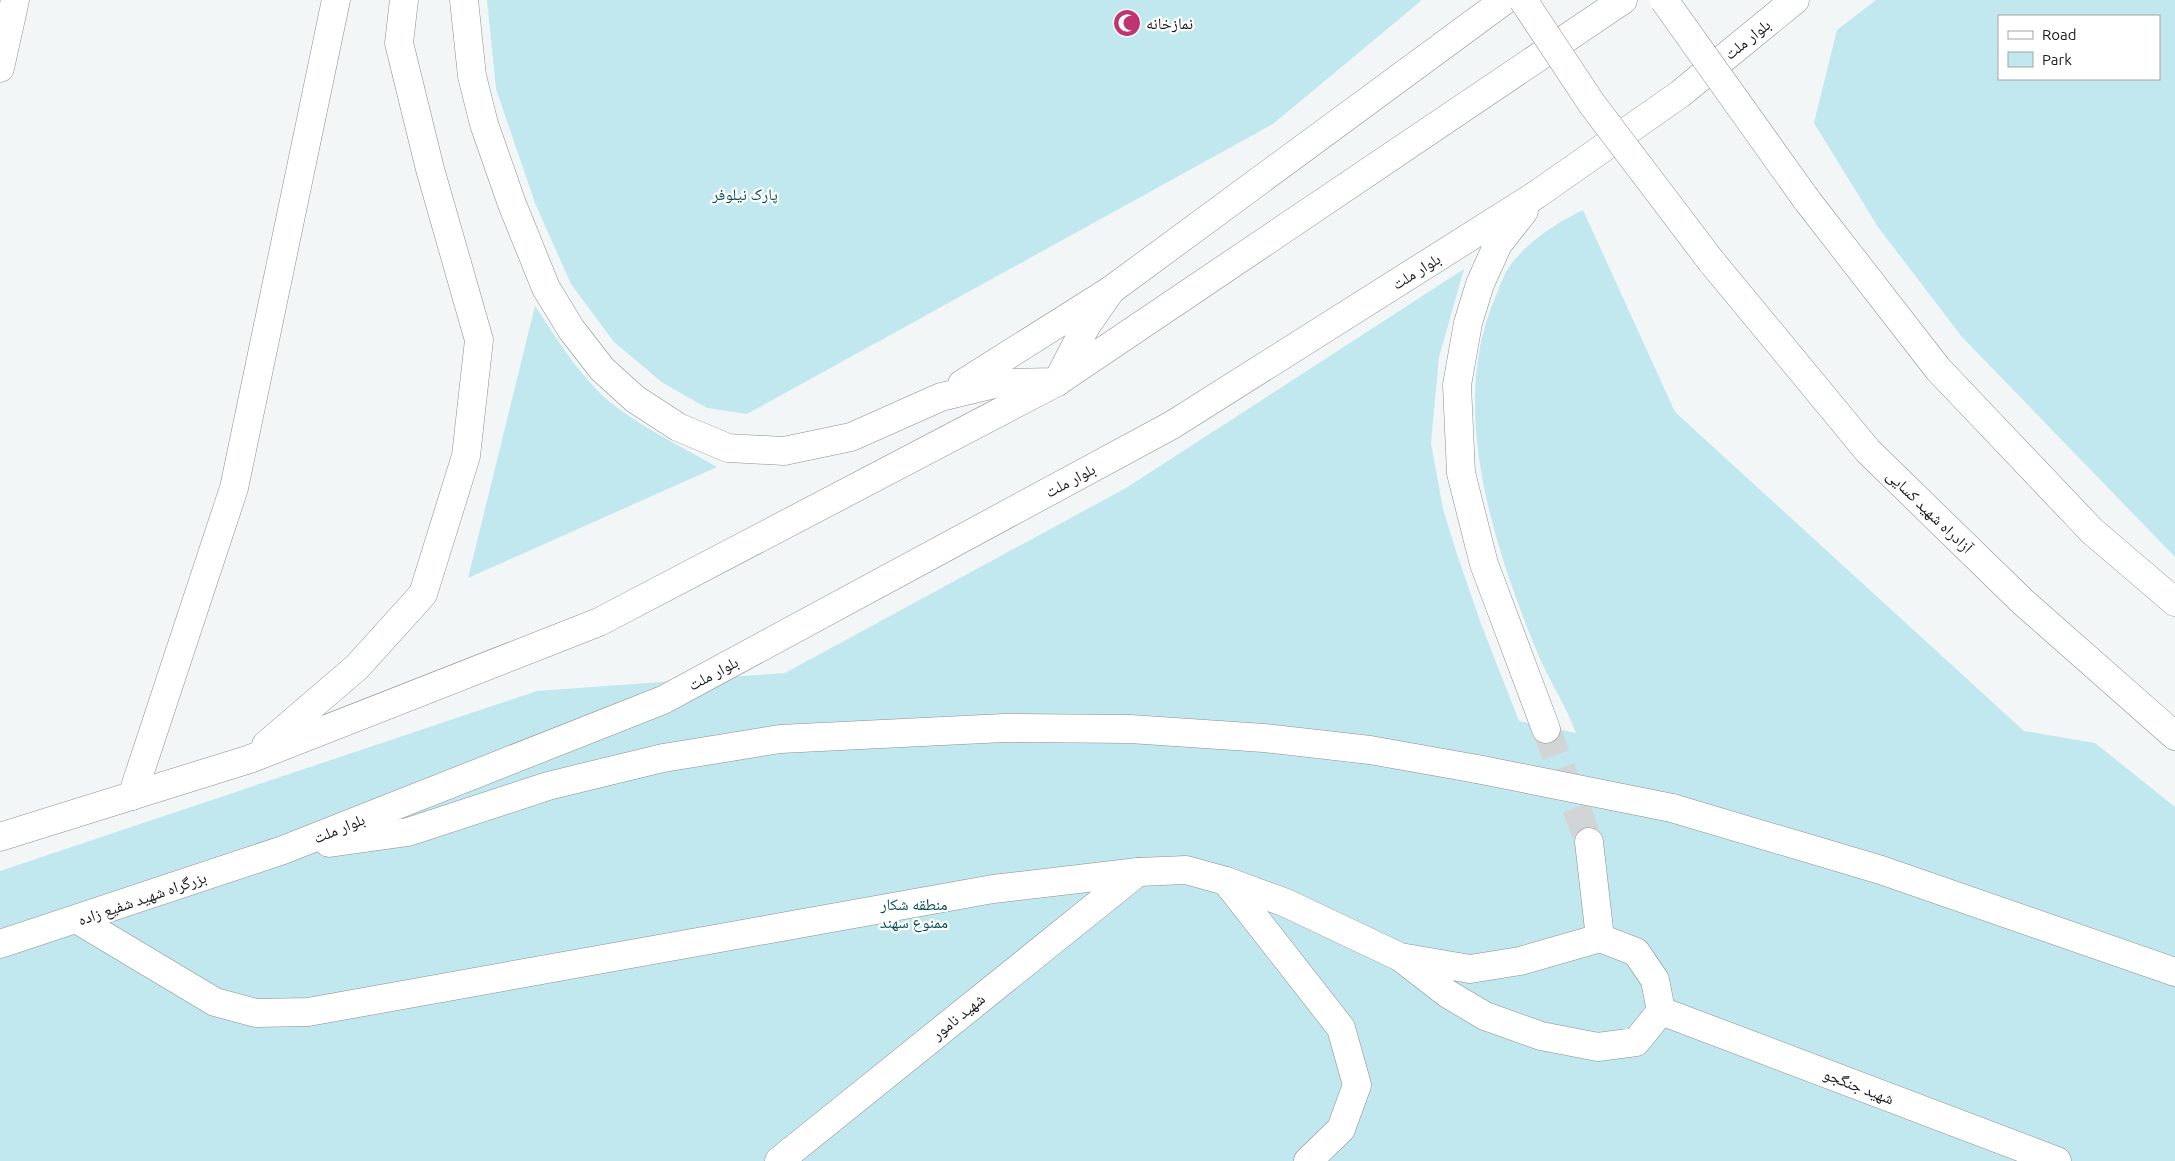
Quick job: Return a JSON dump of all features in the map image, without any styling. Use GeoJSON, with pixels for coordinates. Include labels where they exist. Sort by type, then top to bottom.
{"type":"FeatureCollection","features":[{"type":"Feature","properties":{"kind":"main road"},"geometry":{"type":"LineString","coordinates":[[0,68],[15,0]]}},
{"type":"Feature","properties":{"kind":"main road"},"geometry":{"type":"LineString","coordinates":[[132,796],[234,488],[336,0]]}},
{"type":"Feature","properties":{"kind":"main road"},"geometry":{"type":"LineString","coordinates":[[250,759],[357,667],[423,594],[466,456],[479,340],[430,169],[399,43],[404,0]]}},
{"type":"Feature","properties":{"kind":"main road"},"geometry":{"type":"LineString","coordinates":[[464,0],[472,76],[484,124],[512,204],[546,288],[571,329],[602,369],[636,399],[678,426],[728,448],[784,451],[851,437],[941,397],[1111,290],[1506,0]]}},
{"type":"Feature","properties":{"kind":"main road","name":"آزادراه شهید کسایی"},"geometry":{"type":"LineString","coordinates":[[1523,0],[1592,104],[1711,261],[1868,451],[2023,602],[2175,736]]}},
{"type":"Feature","properties":{"kind":"main road"},"geometry":{"type":"LineString","coordinates":[[0,837],[250,759],[599,622],[1057,382],[1623,0]]}},
{"type":"Feature","properties":{"kind":"main road"},"geometry":{"type":"LineString","coordinates":[[1664,0],[1806,199],[1938,368],[2092,531],[2175,602]]}},
{"type":"Feature","properties":{"kind":"main road","name":"بلوار ملت"},"geometry":{"type":"LineString","coordinates":[[283,850],[663,700],[1172,425],[1536,195],[1680,94],[1795,0]]}},
{"type":"Feature","properties":{"kind":"main road"},"geometry":{"type":"LineString","coordinates":[[1536,195],[1498,244],[1480,284],[1468,323],[1456,385],[1461,473],[1480,546],[1546,729]]}},
{"type":"Feature","properties":{"kind":"main road"},"geometry":{"type":"LineString","coordinates":[[1057,382],[1086,326],[1111,290]]}},
{"type":"Feature","properties":{"kind":"main road"},"geometry":{"type":"LineString","coordinates":[[941,397],[999,383],[1057,382]]}},
{"type":"Feature","properties":{"kind":"main road"},"geometry":{"type":"LineString","coordinates":[[283,850],[408,832],[558,784],[663,758],[780,739],[1004,728],[1130,729],[1264,738],[1350,748],[1477,769],[1672,808],[1881,870],[2175,972]]}},
{"type":"Feature","properties":{"kind":"main road"},"geometry":{"type":"LineString","coordinates":[[1589,842],[1600,938]]}},
{"type":"Feature","properties":{"kind":"main road","name":"بزرگراه شهید شفیع زاده"},"geometry":{"type":"LineString","coordinates":[[0,944],[78,920],[283,850]]}},
{"type":"Feature","properties":{"kind":"main road"},"geometry":{"type":"LineString","coordinates":[[78,920],[215,1002],[256,1013],[308,1012],[993,890],[1138,872],[1186,870],[1226,881],[1286,903],[1400,957],[1448,994],[1485,1016],[1541,1036],[1598,1047],[1636,1042],[1661,1011],[1655,980],[1636,952],[1600,938],[1520,961],[1470,969],[1400,957]]}},
{"type":"Feature","properties":{"kind":"main road","name":"شهید نامور"},"geometry":{"type":"LineString","coordinates":[[779,1161],[1138,872]]}},
{"type":"Feature","properties":{"kind":"main road"},"geometry":{"type":"LineString","coordinates":[[1226,881],[1341,1028],[1357,1085],[1341,1129],[1308,1161]]}},
{"type":"Feature","properties":{"kind":"main road","name":"شهید جنگجو"},"geometry":{"type":"LineString","coordinates":[[1661,1011],[2057,1161]]}},
{"type":"Feature","properties":{"kind":"green space","name":"پارک نیلوفر"},"geometry":{"type":"Polygon","coordinates":[[[487,0],[1422,0],[1273,124],[747,414],[707,408],[663,383],[614,342],[571,284],[535,203],[496,89],[487,0]]]}},
{"type":"Feature","properties":{"kind":"green space"},"geometry":{"type":"Polygon","coordinates":[[[1876,0],[2175,0],[2175,557],[1962,337],[1878,227],[1814,123],[1837,30],[1876,0]]]}},
{"type":"Feature","properties":{"kind":"green space","name":"منطقه شکار ممنوع سهند"},"geometry":{"type":"Polygon","coordinates":[[[1583,210],[1675,412],[2024,731],[2095,743],[2175,807],[2175,1161],[0,1161],[0,871],[537,691],[785,673],[1126,488],[1464,269],[1439,357],[1431,443],[1443,509],[1481,624],[1519,721],[1576,733],[1544,668],[1519,607],[1491,520],[1476,429],[1476,384],[1482,340],[1495,298],[1509,267],[1533,241],[1562,221],[1583,210]]]}},
{"type":"Feature","properties":{"kind":"green space"},"geometry":{"type":"Polygon","coordinates":[[[535,306],[579,370],[611,403],[649,429],[717,467],[468,578],[535,306]]]}},
{"type":"Feature","properties":{"kind":"tunnel"},"geometry":{"type":"LineString","coordinates":[[1546,729],[1589,842]]}},
{"type":"Feature","properties":{"kind":"place","name":"نمازخانه"},"geometry":{"type":"Point","coordinates":[1127,23]}}]}
